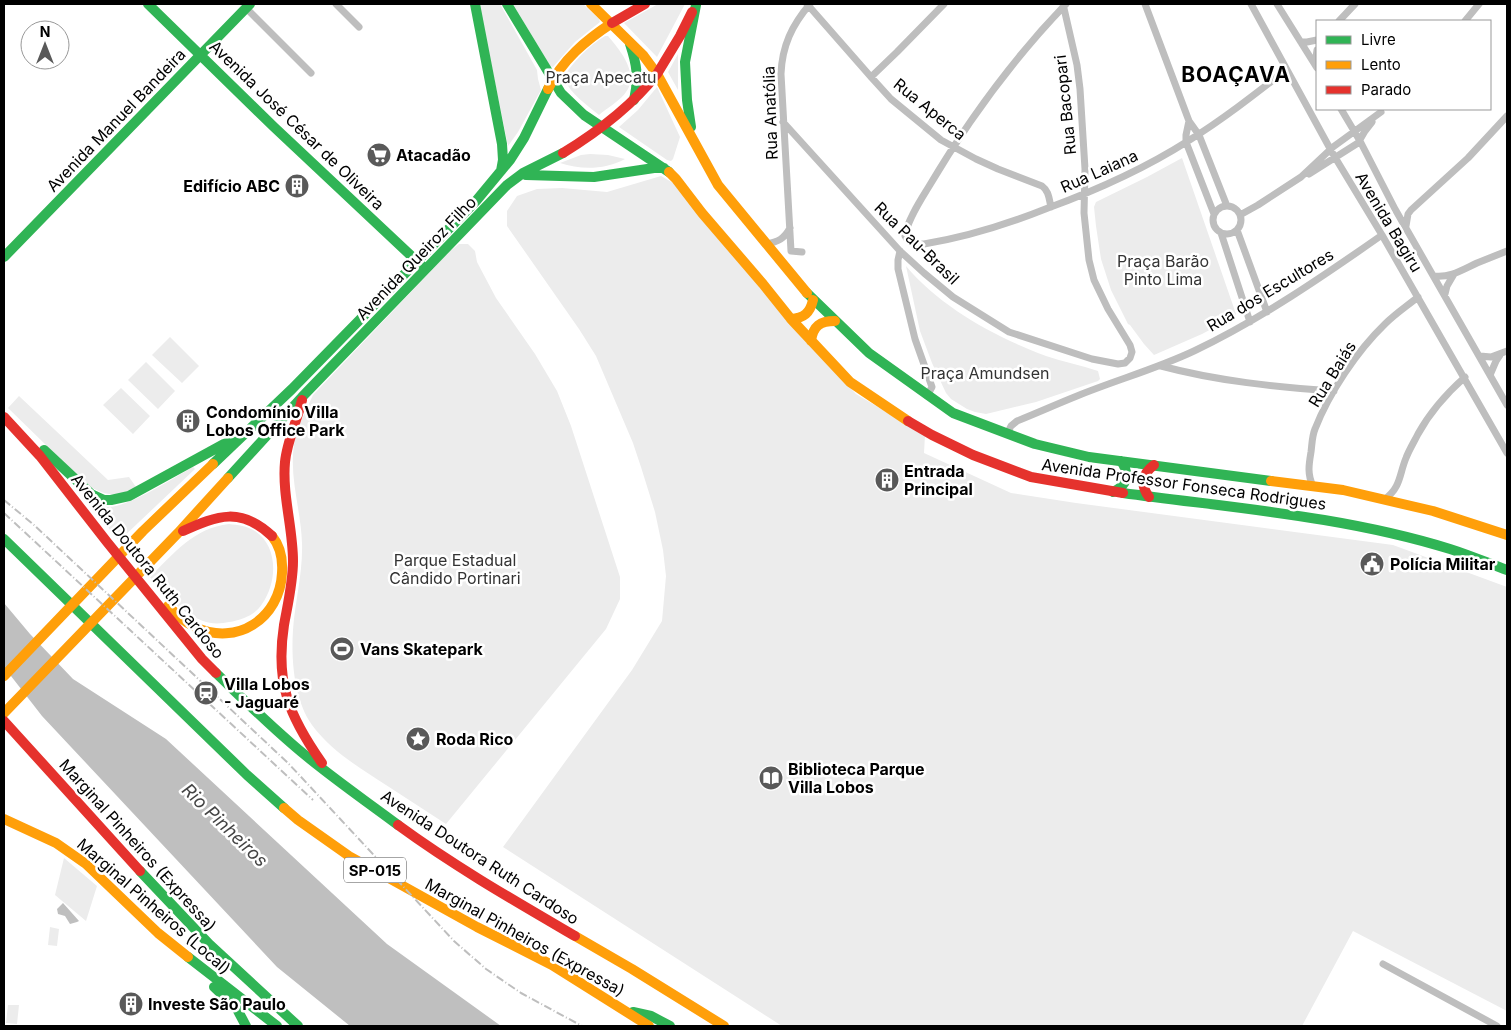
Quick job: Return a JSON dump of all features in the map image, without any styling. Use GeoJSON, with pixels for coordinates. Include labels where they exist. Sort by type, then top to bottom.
{"type":"FeatureCollection","features":[{"type":"Feature","properties":{"kind":"main road","name":"Avenida José César de Oliveira"},"geometry":{"type":"LineString","coordinates":[[148,4],[425,269]]}},
{"type":"Feature","properties":{"kind":"main road"},"geometry":{"type":"LineString","coordinates":[[474,4],[502,144],[503,160],[501,172]]}},
{"type":"Feature","properties":{"kind":"main road","name":"Avenida Professor Fonseca Rodrigues"},"geometry":{"type":"LineString","coordinates":[[591,4],[629,40],[657,74],[718,185],[813,300],[834,322],[869,353],[953,413],[1035,444],[1089,457],[1343,490],[1434,510],[1507,535]]}},
{"type":"Feature","properties":{"kind":"main road","name":"Avenida Queiroz Filho"},"geometry":{"type":"LineString","coordinates":[[4,676],[142,531],[292,389],[476,201],[501,172],[524,138],[552,80],[579,46],[644,4]]}},
{"type":"Feature","properties":{"kind":"main road"},"geometry":{"type":"LineString","coordinates":[[693,137],[687,100],[685,62],[696,4]]}},
{"type":"Feature","properties":{"kind":"main road","name":"Avenida Queiroz Filho"},"geometry":{"type":"LineString","coordinates":[[4,713],[178,534],[302,397],[489,203],[518,176],[565,152],[602,128],[646,89],[680,36],[696,4]]}},
{"type":"Feature","properties":{"kind":"main road","name":"Avenida Professor Fonseca Rodrigues"},"geometry":{"type":"LineString","coordinates":[[507,5],[561,93],[602,128],[664,168],[676,179],[791,319],[850,382],[889,409],[932,435],[973,455],[1031,477],[1112,492],[1297,516],[1365,527],[1450,549],[1507,570]]}},
{"type":"Feature","properties":{"kind":"main road","name":"Avenida Manuel Bandeira"},"geometry":{"type":"LineString","coordinates":[[4,257],[248,6]]}},
{"type":"Feature","properties":{"kind":"main road"},"geometry":{"type":"LineString","coordinates":[[629,40],[638,70],[638,82],[634,100]]}},
{"type":"Feature","properties":{"kind":"main road"},"geometry":{"type":"LineString","coordinates":[[518,176],[530,174],[559,177],[600,177],[664,168]]}},
{"type":"Feature","properties":{"kind":"main road"},"geometry":{"type":"LineString","coordinates":[[791,319],[806,316],[811,310],[813,300]]}},
{"type":"Feature","properties":{"kind":"main road"},"geometry":{"type":"LineString","coordinates":[[811,342],[812,332],[815,327],[824,322],[834,322]]}},
{"type":"Feature","properties":{"kind":"main road"},"geometry":{"type":"LineString","coordinates":[[302,397],[285,462],[284,483],[293,561],[282,644],[283,682],[296,722],[326,771]]}},
{"type":"Feature","properties":{"kind":"main road","name":"Avenida Doutora Ruth Cardoso"},"geometry":{"type":"LineString","coordinates":[[4,417],[24,437],[185,639],[220,678],[272,727],[326,771],[416,838],[724,1026]]}},
{"type":"Feature","properties":{"kind":"main road"},"geometry":{"type":"LineString","coordinates":[[24,437],[36,442],[90,494],[96,498],[108,500],[129,496],[224,444],[240,438]]}},
{"type":"Feature","properties":{"kind":"main road"},"geometry":{"type":"LineString","coordinates":[[1112,492],[1121,488],[1127,478],[1126,468],[1121,461]]}},
{"type":"Feature","properties":{"kind":"main road"},"geometry":{"type":"LineString","coordinates":[[1149,497],[1143,488],[1143,477],[1149,468],[1154,465]]}},
{"type":"Feature","properties":{"kind":"main road"},"geometry":{"type":"LineString","coordinates":[[145,588],[158,596],[182,620],[196,629],[211,632],[233,632],[253,625],[266,615],[273,606],[281,587],[282,561],[275,541],[257,524],[237,516],[223,517],[210,520],[178,534]]}},
{"type":"Feature","properties":{"kind":"main road","name":"Marginal Pinheiros (Expressa)"},"geometry":{"type":"LineString","coordinates":[[4,539],[268,795],[328,842],[349,856],[477,927],[552,965],[649,1026]]}},
{"type":"Feature","properties":{"kind":"main road","name":"Marginal Pinheiros (Expressa)"},"geometry":{"type":"LineString","coordinates":[[4,721],[202,937],[234,969],[298,1026]]}},
{"type":"Feature","properties":{"kind":"main road","name":"Marginal Pinheiros (Local)"},"geometry":{"type":"LineString","coordinates":[[4,820],[56,844],[79,859],[158,933],[278,1026]]}},
{"type":"Feature","properties":{"kind":"main road"},"geometry":{"type":"LineString","coordinates":[[4,828],[20,828]]}},
{"type":"Feature","properties":{"kind":"main road"},"geometry":{"type":"LineString","coordinates":[[158,933],[171,948],[223,995],[244,1019],[246,1026]]}},
{"type":"Feature","properties":{"kind":"main road"},"geometry":{"type":"LineString","coordinates":[[628,1012],[642,1013],[670,1026]]}},
{"type":"Feature","properties":{"kind":"street"},"geometry":{"type":"LineString","coordinates":[[336,4],[359,28]]}},
{"type":"Feature","properties":{"kind":"street","name":"Rua Aperca"},"geometry":{"type":"LineString","coordinates":[[808,4],[870,77],[907,113],[953,148],[998,169],[1046,188],[1051,207]]}},
{"type":"Feature","properties":{"kind":"street","name":"Rua Anatólia"},"geometry":{"type":"LineString","coordinates":[[802,252],[791,251],[781,74],[783,51],[794,27],[808,4]]}},
{"type":"Feature","properties":{"kind":"street"},"geometry":{"type":"LineString","coordinates":[[870,77],[944,4]]}},
{"type":"Feature","properties":{"kind":"street"},"geometry":{"type":"LineString","coordinates":[[953,148],[1007,72],[1064,4]]}},
{"type":"Feature","properties":{"kind":"street","name":"Rua Bacopari"},"geometry":{"type":"LineString","coordinates":[[1064,4],[1077,65],[1083,116],[1084,213],[1089,260],[1094,280],[1108,309],[1130,345]]}},
{"type":"Feature","properties":{"kind":"street"},"geometry":{"type":"LineString","coordinates":[[1146,4],[1189,121],[1199,134],[1227,206]]}},
{"type":"Feature","properties":{"kind":"street","name":"Avenida Bagiru"},"geometry":{"type":"LineString","coordinates":[[1251,4],[1330,150],[1465,377],[1507,453]]}},
{"type":"Feature","properties":{"kind":"street"},"geometry":{"type":"LineString","coordinates":[[1277,4],[1316,66]]}},
{"type":"Feature","properties":{"kind":"street"},"geometry":{"type":"LineString","coordinates":[[1340,20],[1355,4]]}},
{"type":"Feature","properties":{"kind":"street"},"geometry":{"type":"LineString","coordinates":[[1466,20],[1479,4]]}},
{"type":"Feature","properties":{"kind":"street"},"geometry":{"type":"LineString","coordinates":[[248,6],[311,73]]}},
{"type":"Feature","properties":{"kind":"street"},"geometry":{"type":"LineString","coordinates":[[1301,42],[1316,40]]}},
{"type":"Feature","properties":{"kind":"street","name":"Rua Laiana"},"geometry":{"type":"LineString","coordinates":[[953,148],[921,200],[906,229],[904,236],[911,243],[930,243],[980,232],[1085,194],[1149,164],[1199,134],[1243,104],[1286,70]]}},
{"type":"Feature","properties":{"kind":"street","name":"Avenida Bagiru"},"geometry":{"type":"LineString","coordinates":[[1342,110],[1507,405]]}},
{"type":"Feature","properties":{"kind":"street"},"geometry":{"type":"LineString","coordinates":[[1301,178],[1330,150],[1383,110]]}},
{"type":"Feature","properties":{"kind":"street"},"geometry":{"type":"LineString","coordinates":[[1240,215],[1336,158],[1360,141],[1365,131],[1383,110]]}},
{"type":"Feature","properties":{"kind":"street"},"geometry":{"type":"LineString","coordinates":[[1406,226],[1406,218],[1411,210],[1468,158],[1507,116]]}},
{"type":"Feature","properties":{"kind":"street"},"geometry":{"type":"LineString","coordinates":[[1189,121],[1186,142],[1214,214],[1214,225],[1221,233],[1227,234],[1237,230],[1240,226],[1240,215],[1233,207],[1227,206],[1217,210],[1214,214]]}},
{"type":"Feature","properties":{"kind":"street","name":"Rua Pau-Brasil"},"geometry":{"type":"LineString","coordinates":[[783,122],[900,251],[953,297],[1009,332],[1092,359],[1118,364],[1125,363],[1130,358],[1132,352],[1130,345]]}},
{"type":"Feature","properties":{"kind":"street"},"geometry":{"type":"LineString","coordinates":[[1396,210],[1405,212],[1411,210]]}},
{"type":"Feature","properties":{"kind":"street"},"geometry":{"type":"LineString","coordinates":[[766,244],[779,241],[790,228]]}},
{"type":"Feature","properties":{"kind":"street"},"geometry":{"type":"LineString","coordinates":[[1237,230],[1267,312]]}},
{"type":"Feature","properties":{"kind":"street"},"geometry":{"type":"LineString","coordinates":[[1221,233],[1250,322]]}},
{"type":"Feature","properties":{"kind":"street","name":"Rua dos Escultores"},"geometry":{"type":"LineString","coordinates":[[1007,434],[1011,426],[1017,421],[1077,396],[1161,366],[1250,322],[1311,285],[1382,235]]}},
{"type":"Feature","properties":{"kind":"street"},"geometry":{"type":"LineString","coordinates":[[900,251],[898,269],[910,322],[932,386],[927,396]]}},
{"type":"Feature","properties":{"kind":"street"},"geometry":{"type":"LineString","coordinates":[[1434,276],[1454,274],[1507,251]]}},
{"type":"Feature","properties":{"kind":"street"},"geometry":{"type":"LineString","coordinates":[[1445,294],[1454,274]]}},
{"type":"Feature","properties":{"kind":"street","name":"Rua Baiás"},"geometry":{"type":"LineString","coordinates":[[1313,486],[1308,469],[1314,431],[1334,391],[1366,344],[1386,323],[1418,297]]}},
{"type":"Feature","properties":{"kind":"street"},"geometry":{"type":"LineString","coordinates":[[1480,356],[1491,357],[1504,353]]}},
{"type":"Feature","properties":{"kind":"street"},"geometry":{"type":"LineString","coordinates":[[1490,375],[1496,360],[1504,353]]}},
{"type":"Feature","properties":{"kind":"street"},"geometry":{"type":"LineString","coordinates":[[1161,366],[1221,379],[1334,391]]}},
{"type":"Feature","properties":{"kind":"street"},"geometry":{"type":"LineString","coordinates":[[1385,498],[1392,494],[1397,486],[1406,458],[1423,425],[1441,401],[1465,377]]}},
{"type":"Feature","properties":{"kind":"street"},"geometry":{"type":"LineString","coordinates":[[1383,964],[1497,1026]]}},
{"type":"Feature","properties":{"kind":"green space"},"geometry":{"type":"Polygon","coordinates":[[[479,4],[500,4],[537,70],[541,90],[518,132],[508,146],[479,4]]]}},
{"type":"Feature","properties":{"kind":"green space"},"geometry":{"type":"Polygon","coordinates":[[[513,4],[583,4],[600,22],[575,42],[553,67],[550,66],[513,4]]]}},
{"type":"Feature","properties":{"kind":"green space"},"geometry":{"type":"Polygon","coordinates":[[[658,4],[685,4],[657,57],[624,23],[658,4]]]}},
{"type":"Feature","properties":{"kind":"green space","name":"Praça Apecatu"},"geometry":{"type":"Polygon","coordinates":[[[605,36],[608,36],[622,54],[631,77],[630,85],[624,95],[599,115],[575,94],[564,78],[582,55],[605,36]]]}},
{"type":"Feature","properties":{"kind":"green space","name":"Praça Apecatu"},"geometry":{"type":"Polygon","coordinates":[[[678,54],[678,90],[668,72],[678,54]]]}},
{"type":"Feature","properties":{"kind":"green space","name":"Praça Apecatu"},"geometry":{"type":"Polygon","coordinates":[[[657,87],[680,137],[671,161],[619,127],[638,110],[657,87]]]}},
{"type":"Feature","properties":{"kind":"green space"},"geometry":{"type":"Polygon","coordinates":[[[581,155],[608,155],[625,159],[617,163],[592,168],[560,163],[581,155]]]}},
{"type":"Feature","properties":{"kind":"green space","name":"Praça Barão Pinto Lima"},"geometry":{"type":"Polygon","coordinates":[[[1182,158],[1236,314],[1234,317],[1202,334],[1154,355],[1128,324],[1111,290],[1101,259],[1094,207],[1096,202],[1182,158]]]}},
{"type":"Feature","properties":{"kind":"green space"},"geometry":{"type":"Polygon","coordinates":[[[661,176],[675,184],[803,337],[856,394],[925,435],[924,453],[1011,493],[1393,545],[1507,587],[1507,1011],[1353,931],[1302,1026],[782,1026],[503,847],[632,670],[662,621],[666,576],[655,512],[641,467],[633,443],[596,356],[507,226],[507,211],[517,196],[537,189],[562,188],[607,192],[661,176]]]}},
{"type":"Feature","properties":{"kind":"green space","name":"Parque Estadual Cândido Portinari"},"geometry":{"type":"Polygon","coordinates":[[[459,244],[468,244],[475,251],[477,262],[496,298],[535,354],[557,391],[571,426],[620,577],[620,599],[606,629],[446,824],[337,751],[312,725],[301,704],[293,667],[293,630],[302,543],[294,482],[293,457],[297,432],[313,395],[450,251],[459,244]]]}},
{"type":"Feature","properties":{"kind":"green space","name":"Praça Amundsen"},"geometry":{"type":"Polygon","coordinates":[[[906,266],[935,295],[970,320],[1027,349],[1098,371],[1100,379],[1036,402],[986,414],[967,409],[951,399],[946,393],[932,363],[920,331],[906,266]]]}},
{"type":"Feature","properties":{"kind":"green space"},"geometry":{"type":"Polygon","coordinates":[[[170,337],[199,366],[182,383],[152,355],[170,337]]]}},
{"type":"Feature","properties":{"kind":"green space"},"geometry":{"type":"Polygon","coordinates":[[[146,362],[175,391],[158,409],[128,380],[146,362]]]}},
{"type":"Feature","properties":{"kind":"green space"},"geometry":{"type":"Polygon","coordinates":[[[121,388],[150,416],[133,434],[103,405],[121,388]]]}},
{"type":"Feature","properties":{"kind":"green space"},"geometry":{"type":"Polygon","coordinates":[[[19,396],[108,480],[129,477],[136,487],[123,493],[107,494],[88,486],[8,408],[19,396]]]}},
{"type":"Feature","properties":{"kind":"green space"},"geometry":{"type":"Polygon","coordinates":[[[193,467],[195,469],[119,541],[86,500],[102,506],[117,506],[139,497],[193,467]]]}},
{"type":"Feature","properties":{"kind":"green space"},"geometry":{"type":"Polygon","coordinates":[[[229,524],[249,528],[263,538],[272,556],[273,576],[271,586],[259,608],[252,614],[234,621],[209,623],[195,618],[180,608],[167,597],[150,577],[176,551],[195,536],[217,526],[229,524]]]}},
{"type":"Feature","properties":{"kind":"green space"},"geometry":{"type":"Polygon","coordinates":[[[64,858],[97,886],[86,921],[55,895],[64,858]]]}},
{"type":"Feature","properties":{"kind":"green space"},"geometry":{"type":"Polygon","coordinates":[[[50,927],[59,929],[57,946],[48,945],[50,927]]]}},
{"type":"Feature","properties":{"kind":"green space"},"geometry":{"type":"Polygon","coordinates":[[[8,1005],[19,1005],[17,1024],[6,1023],[8,1005]]]}},
{"type":"Feature","properties":{"kind":"water","name":"Rio Pinheiros"},"geometry":{"type":"Polygon","coordinates":[[[4,603],[30,634],[73,679],[166,739],[387,944],[501,1026],[350,1026],[277,967],[42,716],[4,667],[4,603]]]}},
{"type":"Feature","properties":{"kind":"water"},"geometry":{"type":"Polygon","coordinates":[[[63,903],[79,921],[70,924],[65,916],[58,914],[57,909],[63,903]]]}},
{"type":"Feature","properties":{"kind":"railway"},"geometry":{"type":"LineString","coordinates":[[4,500],[34,525],[288,763],[454,941],[486,969],[521,993],[582,1026]]}},
{"type":"Feature","properties":{"kind":"railway"},"geometry":{"type":"LineString","coordinates":[[4,513],[313,800]]}},
{"type":"Feature","properties":{"kind":"traffic: fast"},"geometry":{"type":"LineString","coordinates":[[148,4],[274,127],[422,266]]}},
{"type":"Feature","properties":{"kind":"traffic: fast"},"geometry":{"type":"LineString","coordinates":[[4,257],[250,4]]}},
{"type":"Feature","properties":{"kind":"traffic: fast"},"geometry":{"type":"LineString","coordinates":[[475,4],[502,144],[503,160],[501,171]]}},
{"type":"Feature","properties":{"kind":"traffic: fast"},"geometry":{"type":"LineString","coordinates":[[507,4],[561,93],[584,115],[669,172]]}},
{"type":"Feature","properties":{"kind":"traffic: fast"},"geometry":{"type":"LineString","coordinates":[[691,127],[687,100],[685,62],[696,5]]}},
{"type":"Feature","properties":{"kind":"traffic: fast"},"geometry":{"type":"LineString","coordinates":[[630,44],[636,72],[634,100]]}},
{"type":"Feature","properties":{"kind":"traffic: fast"},"geometry":{"type":"LineString","coordinates":[[213,464],[292,389],[476,201],[510,160],[524,138],[548,89]]}},
{"type":"Feature","properties":{"kind":"traffic: fast"},"geometry":{"type":"LineString","coordinates":[[228,478],[302,397],[507,185],[523,173],[563,153]]}},
{"type":"Feature","properties":{"kind":"traffic: fast"},"geometry":{"type":"LineString","coordinates":[[526,175],[594,177],[664,168]]}},
{"type":"Feature","properties":{"kind":"traffic: fast"},"geometry":{"type":"LineString","coordinates":[[807,293],[869,353],[953,413],[1035,444],[1089,457],[1271,481]]}},
{"type":"Feature","properties":{"kind":"traffic: fast"},"geometry":{"type":"LineString","coordinates":[[44,450],[91,494],[104,500],[111,500],[129,496],[224,444],[233,441]]}},
{"type":"Feature","properties":{"kind":"traffic: fast"},"geometry":{"type":"LineString","coordinates":[[1113,492],[1122,486],[1126,479],[1126,470],[1121,461]]}},
{"type":"Feature","properties":{"kind":"traffic: fast"},"geometry":{"type":"LineString","coordinates":[[1123,493],[1288,514],[1370,528],[1450,549],[1507,570]]}},
{"type":"Feature","properties":{"kind":"traffic: fast"},"geometry":{"type":"LineString","coordinates":[[4,539],[247,775],[284,808]]}},
{"type":"Feature","properties":{"kind":"traffic: fast"},"geometry":{"type":"LineString","coordinates":[[216,673],[305,755],[398,825]]}},
{"type":"Feature","properties":{"kind":"traffic: fast"},"geometry":{"type":"LineString","coordinates":[[140,871],[209,944],[298,1026]]}},
{"type":"Feature","properties":{"kind":"traffic: fast"},"geometry":{"type":"LineString","coordinates":[[188,957],[277,1026]]}},
{"type":"Feature","properties":{"kind":"traffic: fast"},"geometry":{"type":"LineString","coordinates":[[214,987],[237,1009],[246,1026]]}},
{"type":"Feature","properties":{"kind":"traffic: fast"},"geometry":{"type":"LineString","coordinates":[[633,1012],[651,1016],[670,1026]]}},
{"type":"Feature","properties":{"kind":"traffic: slow"},"geometry":{"type":"LineString","coordinates":[[591,4],[643,55],[657,74],[718,185],[807,293]]}},
{"type":"Feature","properties":{"kind":"traffic: slow"},"geometry":{"type":"LineString","coordinates":[[548,89],[560,69],[576,51],[612,23]]}},
{"type":"Feature","properties":{"kind":"traffic: slow"},"geometry":{"type":"LineString","coordinates":[[669,172],[791,319],[850,382],[908,421]]}},
{"type":"Feature","properties":{"kind":"traffic: slow"},"geometry":{"type":"LineString","coordinates":[[791,319],[806,314],[813,300]]}},
{"type":"Feature","properties":{"kind":"traffic: slow"},"geometry":{"type":"LineString","coordinates":[[811,341],[813,332],[818,325],[835,321]]}},
{"type":"Feature","properties":{"kind":"traffic: slow"},"geometry":{"type":"LineString","coordinates":[[4,676],[143,531],[213,464]]}},
{"type":"Feature","properties":{"kind":"traffic: slow"},"geometry":{"type":"LineString","coordinates":[[4,713],[178,533],[228,478]]}},
{"type":"Feature","properties":{"kind":"traffic: slow"},"geometry":{"type":"LineString","coordinates":[[1271,481],[1343,490],[1433,511],[1507,535]]}},
{"type":"Feature","properties":{"kind":"traffic: slow"},"geometry":{"type":"LineString","coordinates":[[168,606],[187,623],[211,632],[226,633],[240,631],[253,624],[265,615],[279,589],[282,558],[278,544],[272,536]]}},
{"type":"Feature","properties":{"kind":"traffic: slow"},"geometry":{"type":"LineString","coordinates":[[284,808],[349,856],[477,927],[552,965],[649,1026]]}},
{"type":"Feature","properties":{"kind":"traffic: slow"},"geometry":{"type":"LineString","coordinates":[[4,819],[56,843],[86,864],[158,933],[188,957]]}},
{"type":"Feature","properties":{"kind":"traffic: slow"},"geometry":{"type":"LineString","coordinates":[[575,936],[724,1026]]}},
{"type":"Feature","properties":{"kind":"traffic: jam"},"geometry":{"type":"LineString","coordinates":[[612,23],[645,4]]}},
{"type":"Feature","properties":{"kind":"traffic: jam"},"geometry":{"type":"LineString","coordinates":[[657,74],[692,12]]}},
{"type":"Feature","properties":{"kind":"traffic: jam"},"geometry":{"type":"LineString","coordinates":[[563,153],[614,118],[657,74]]}},
{"type":"Feature","properties":{"kind":"traffic: jam"},"geometry":{"type":"LineString","coordinates":[[302,400],[288,446],[284,474],[293,561],[284,625],[282,664],[283,682],[293,714],[322,763]]}},
{"type":"Feature","properties":{"kind":"traffic: jam"},"geometry":{"type":"LineString","coordinates":[[4,417],[40,456],[107,542],[202,659],[216,673]]}},
{"type":"Feature","properties":{"kind":"traffic: jam"},"geometry":{"type":"LineString","coordinates":[[908,421],[973,455],[1031,477],[1123,493]]}},
{"type":"Feature","properties":{"kind":"traffic: jam"},"geometry":{"type":"LineString","coordinates":[[1149,497],[1143,484],[1147,472],[1154,465]]}},
{"type":"Feature","properties":{"kind":"traffic: jam"},"geometry":{"type":"LineString","coordinates":[[183,531],[218,518],[239,517],[261,527],[272,536]]}},
{"type":"Feature","properties":{"kind":"traffic: jam"},"geometry":{"type":"LineString","coordinates":[[4,721],[140,871]]}},
{"type":"Feature","properties":{"kind":"traffic: jam"},"geometry":{"type":"LineString","coordinates":[[398,825],[463,869],[575,936]]}},
{"type":"Feature","properties":{"kind":"place","name":"Atacadão"},"geometry":{"type":"Point","coordinates":[379,155]}},
{"type":"Feature","properties":{"kind":"place","name":"Edifício ABC"},"geometry":{"type":"Point","coordinates":[297,186]}},
{"type":"Feature","properties":{"kind":"place","name":"Condomínio Villa Lobos Office Park"},"geometry":{"type":"Point","coordinates":[188,421]}},
{"type":"Feature","properties":{"kind":"place","name":"Entrada Principal"},"geometry":{"type":"Point","coordinates":[887,480]}},
{"type":"Feature","properties":{"kind":"place","name":"Polícia Militar"},"geometry":{"type":"Point","coordinates":[1372,564]}},
{"type":"Feature","properties":{"kind":"place","name":"Vans Skatepark"},"geometry":{"type":"Point","coordinates":[342,649]}},
{"type":"Feature","properties":{"kind":"place","name":"Villa Lobos - Jaguaré"},"geometry":{"type":"Point","coordinates":[206,693]}},
{"type":"Feature","properties":{"kind":"place","name":"Roda Rico"},"geometry":{"type":"Point","coordinates":[418,739]}},
{"type":"Feature","properties":{"kind":"place","name":"Biblioteca Parque Villa Lobos"},"geometry":{"type":"Point","coordinates":[771,778]}},
{"type":"Feature","properties":{"kind":"place","name":"Investe São Paulo"},"geometry":{"type":"Point","coordinates":[131,1004]}},
{"type":"Feature","properties":{"kind":"district","name":"BOAÇAVA"},"geometry":{"type":"Point","coordinates":[1236,74]}}]}
